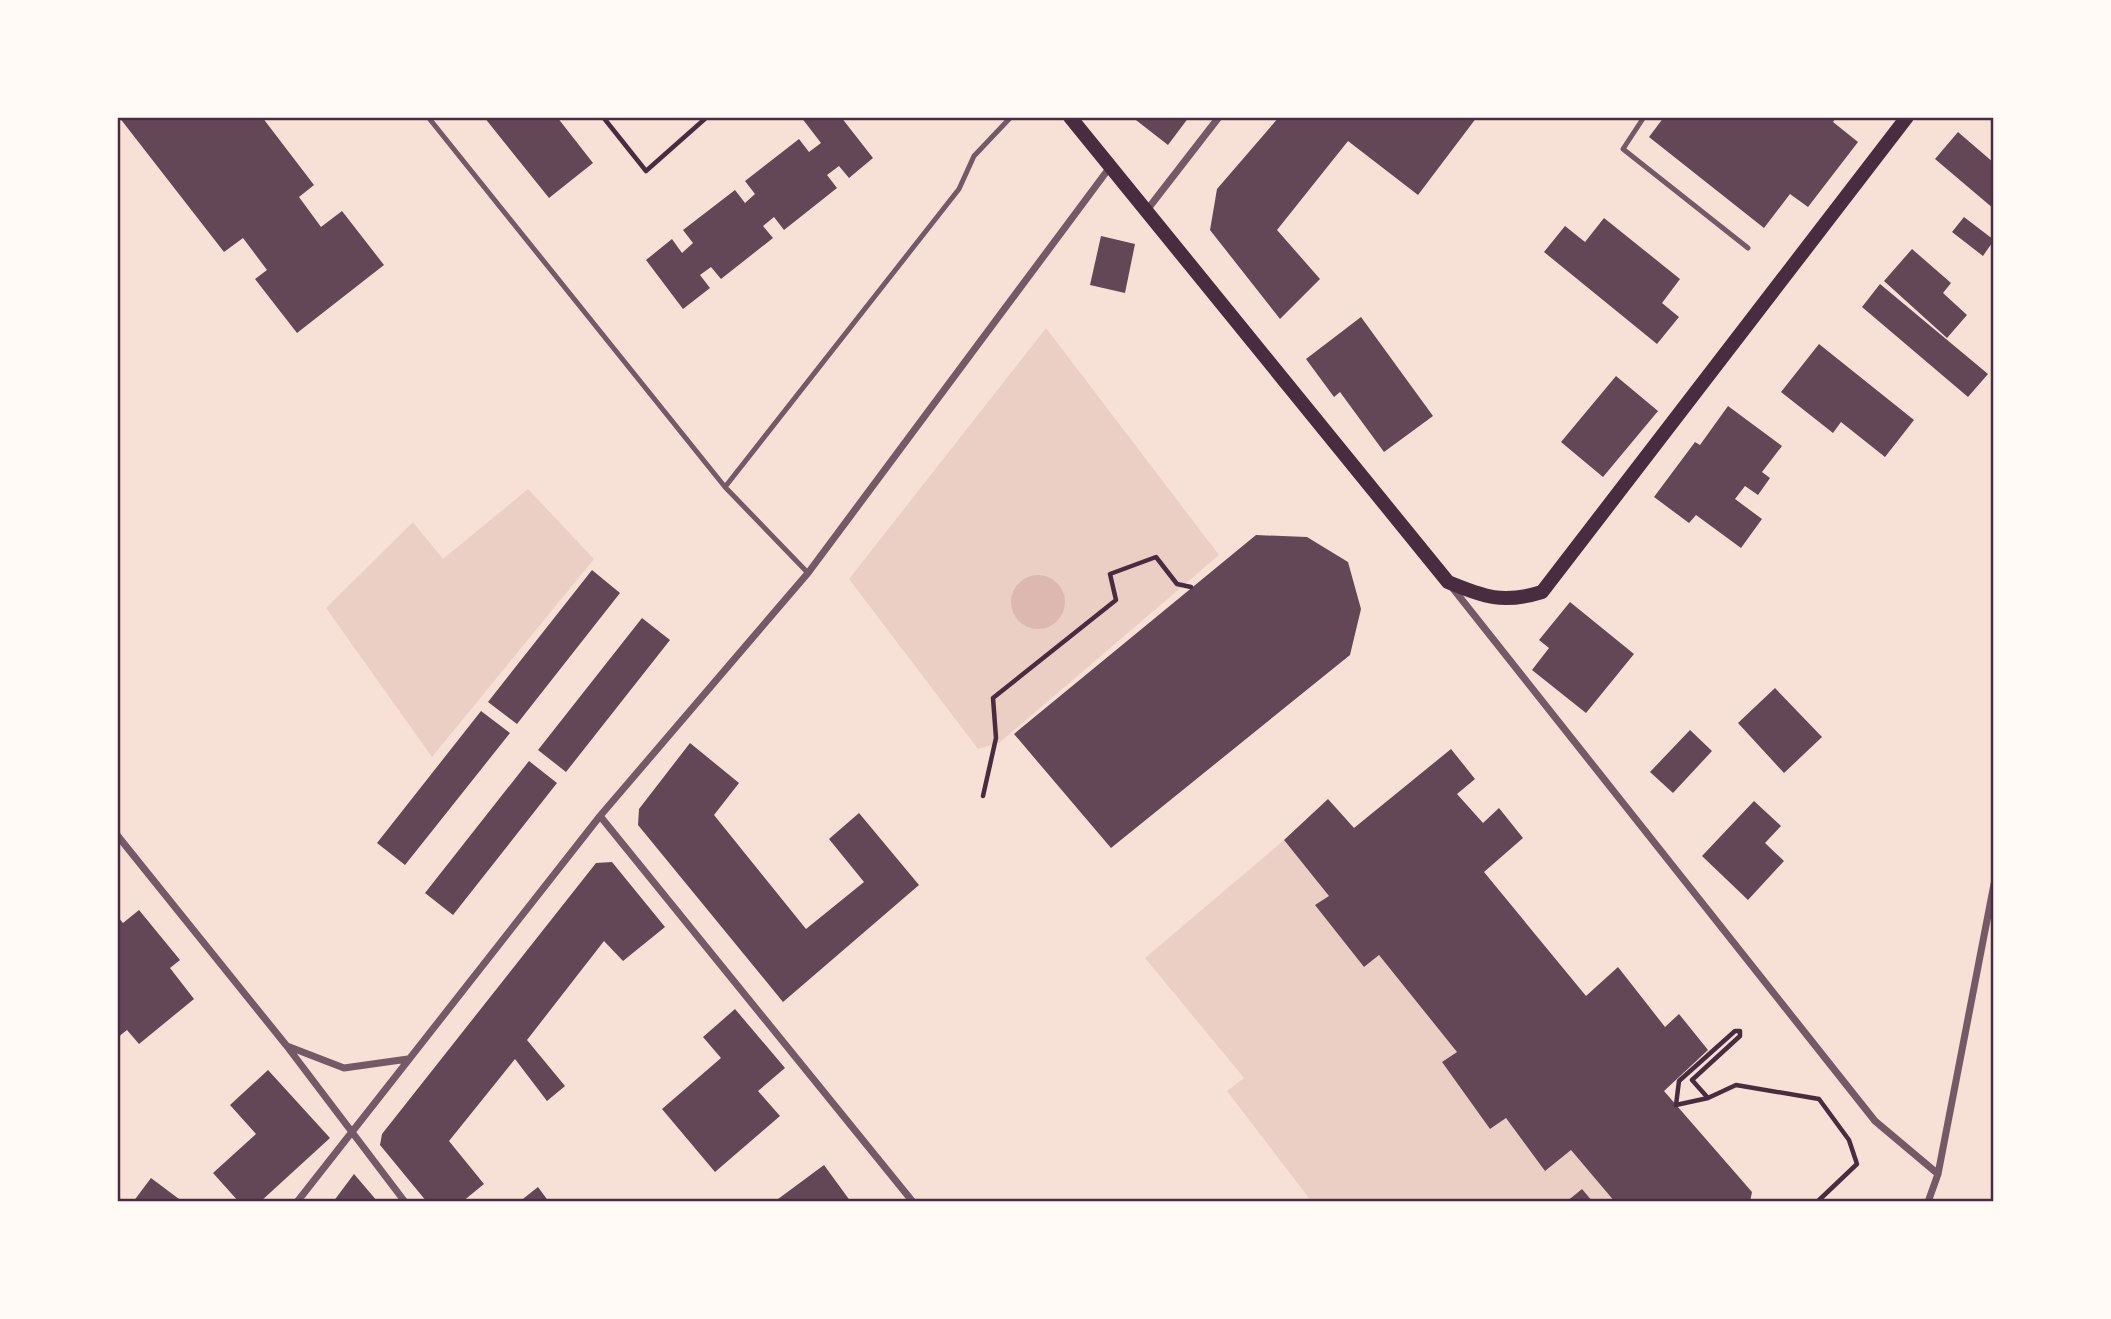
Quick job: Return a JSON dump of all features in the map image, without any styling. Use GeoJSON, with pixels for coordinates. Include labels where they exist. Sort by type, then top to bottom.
{"type":"FeatureCollection","features":[{"type":"Feature","properties":{"kind":"main road"},"geometry":{"type":"LineString","coordinates":[[1070,117],[1448,582],[1488,598],[1520,599],[1542,592],[1907,117]]}},
{"type":"Feature","properties":{"kind":"street"},"geometry":{"type":"LineString","coordinates":[[1146,211],[1219,117]]}},
{"type":"Feature","properties":{"kind":"street"},"geometry":{"type":"LineString","coordinates":[[297,1202],[600,816],[808,573],[1110,167]]}},
{"type":"Feature","properties":{"kind":"street"},"geometry":{"type":"LineString","coordinates":[[1448,582],[1875,1121],[1938,1174]]}},
{"type":"Feature","properties":{"kind":"street"},"geometry":{"type":"LineString","coordinates":[[600,816],[913,1202]]}},
{"type":"Feature","properties":{"kind":"street"},"geometry":{"type":"LineString","coordinates":[[117,835],[286,1045],[405,1202]]}},
{"type":"Feature","properties":{"kind":"street"},"geometry":{"type":"LineString","coordinates":[[1928,1202],[1938,1174],[1994,884]]}},
{"type":"Feature","properties":{"kind":"street"},"geometry":{"type":"LineString","coordinates":[[286,1045],[344,1068],[408,1059]]}},
{"type":"Feature","properties":{"kind":"lane"},"geometry":{"type":"LineString","coordinates":[[428,117],[725,487],[808,573]]}},
{"type":"Feature","properties":{"kind":"lane"},"geometry":{"type":"LineString","coordinates":[[725,487],[959,189],[974,156],[1011,117]]}},
{"type":"Feature","properties":{"kind":"lane"},"geometry":{"type":"LineString","coordinates":[[1644,117],[1623,149],[1748,248]]}},
{"type":"Feature","properties":{"kind":"path"},"geometry":{"type":"LineString","coordinates":[[603,117],[646,171],[707,117]]}},
{"type":"Feature","properties":{"kind":"path"},"geometry":{"type":"LineString","coordinates":[[984,796],[996,738],[993,698],[1116,600],[1110,574],[1156,557],[1177,584],[1191,587]]}},
{"type":"Feature","properties":{"kind":"path"},"geometry":{"type":"LineString","coordinates":[[1708,1098],[1692,1080],[1740,1036],[1740,1031],[1735,1031],[1679,1082],[1676,1105],[1708,1098],[1736,1085],[1819,1099],[1849,1140],[1857,1164],[1817,1202]]}},
{"type":"Feature","properties":{"kind":"shaded area"},"geometry":{"type":"Polygon","coordinates":[[[1046,328],[1219,555],[999,743],[978,749],[849,579],[1046,328]]]}},
{"type":"Feature","properties":{"kind":"shaded area"},"geometry":{"type":"Polygon","coordinates":[[[528,489],[594,559],[432,757],[326,608],[413,522],[443,559],[528,489]]]}},
{"type":"Feature","properties":{"kind":"shaded area"},"geometry":{"type":"Polygon","coordinates":[[[1038,575],[1057,583],[1065,602],[1057,621],[1038,629],[1019,621],[1011,602],[1019,583],[1038,575]]]}},
{"type":"Feature","properties":{"kind":"shaded area"},"geometry":{"type":"Polygon","coordinates":[[[1284,840],[1329,896],[1316,905],[1364,967],[1379,955],[1457,1052],[1442,1062],[1490,1129],[1506,1118],[1545,1170],[1571,1150],[1615,1202],[1593,1202],[1582,1189],[1566,1202],[1312,1202],[1227,1091],[1244,1078],[1145,958],[1284,840]]]}},
{"type":"Feature","properties":{"kind":"building"},"geometry":{"type":"Polygon","coordinates":[[[119,117],[262,117],[314,185],[299,197],[321,227],[342,211],[384,265],[297,333],[255,279],[267,270],[243,238],[224,252],[119,117]]]}},
{"type":"Feature","properties":{"kind":"building"},"geometry":{"type":"Polygon","coordinates":[[[484,117],[557,117],[593,163],[549,198],[484,117]]]}},
{"type":"Feature","properties":{"kind":"building"},"geometry":{"type":"Polygon","coordinates":[[[801,117],[841,117],[873,158],[849,178],[839,166],[827,175],[837,188],[784,230],[774,217],[763,226],[773,238],[721,279],[711,267],[700,275],[710,288],[683,309],[646,260],[672,239],[682,253],[693,243],[683,230],[735,190],[745,203],[755,194],[745,181],[799,139],[809,152],[821,143],[801,117]]]}},
{"type":"Feature","properties":{"kind":"building"},"geometry":{"type":"Polygon","coordinates":[[[1132,117],[1189,117],[1168,145],[1132,117]]]}},
{"type":"Feature","properties":{"kind":"building"},"geometry":{"type":"Polygon","coordinates":[[[1279,117],[1477,117],[1418,195],[1348,141],[1277,230],[1320,279],[1280,319],[1210,230],[1217,189],[1279,117]]]}},
{"type":"Feature","properties":{"kind":"building"},"geometry":{"type":"Polygon","coordinates":[[[1664,117],[1836,117],[1833,122],[1858,142],[1808,207],[1790,194],[1764,228],[1649,137],[1664,117]]]}},
{"type":"Feature","properties":{"kind":"building"},"geometry":{"type":"Polygon","coordinates":[[[1958,132],[1994,163],[1994,209],[1935,159],[1958,132]]]}},
{"type":"Feature","properties":{"kind":"building"},"geometry":{"type":"Polygon","coordinates":[[[1964,217],[1994,240],[1983,256],[1952,232],[1964,217]]]}},
{"type":"Feature","properties":{"kind":"building"},"geometry":{"type":"Polygon","coordinates":[[[1604,218],[1680,279],[1662,303],[1679,317],[1657,344],[1544,252],[1565,226],[1585,242],[1604,218]]]}},
{"type":"Feature","properties":{"kind":"building"},"geometry":{"type":"Polygon","coordinates":[[[1101,236],[1135,244],[1125,293],[1090,285],[1101,236]]]}},
{"type":"Feature","properties":{"kind":"building"},"geometry":{"type":"Polygon","coordinates":[[[1912,249],[1951,283],[1943,293],[1967,315],[1947,338],[1884,281],[1912,249]]]}},
{"type":"Feature","properties":{"kind":"building"},"geometry":{"type":"Polygon","coordinates":[[[1880,284],[1988,374],[1968,397],[1862,307],[1880,284]]]}},
{"type":"Feature","properties":{"kind":"building"},"geometry":{"type":"Polygon","coordinates":[[[1361,317],[1433,416],[1384,452],[1340,392],[1334,397],[1306,359],[1361,317]]]}},
{"type":"Feature","properties":{"kind":"building"},"geometry":{"type":"Polygon","coordinates":[[[1819,344],[1914,420],[1885,457],[1841,422],[1833,433],[1781,392],[1819,344]]]}},
{"type":"Feature","properties":{"kind":"building"},"geometry":{"type":"Polygon","coordinates":[[[1616,376],[1658,411],[1603,477],[1561,442],[1616,376]]]}},
{"type":"Feature","properties":{"kind":"building"},"geometry":{"type":"Polygon","coordinates":[[[1728,406],[1782,446],[1762,472],[1770,478],[1758,495],[1745,486],[1735,499],[1762,519],[1741,548],[1696,515],[1689,523],[1654,497],[1695,442],[1700,445],[1728,406]]]}},
{"type":"Feature","properties":{"kind":"building"},"geometry":{"type":"Polygon","coordinates":[[[1256,535],[1307,537],[1348,562],[1361,609],[1350,655],[1111,848],[1014,734],[1256,535]]]}},
{"type":"Feature","properties":{"kind":"building"},"geometry":{"type":"Polygon","coordinates":[[[592,570],[620,593],[517,724],[488,702],[592,570]]]}},
{"type":"Feature","properties":{"kind":"building"},"geometry":{"type":"Polygon","coordinates":[[[1570,602],[1634,654],[1586,713],[1532,670],[1549,648],[1539,640],[1570,602]]]}},
{"type":"Feature","properties":{"kind":"building"},"geometry":{"type":"Polygon","coordinates":[[[642,618],[670,640],[566,772],[538,750],[642,618]]]}},
{"type":"Feature","properties":{"kind":"building"},"geometry":{"type":"Polygon","coordinates":[[[1775,688],[1822,737],[1784,773],[1738,723],[1775,688]]]}},
{"type":"Feature","properties":{"kind":"building"},"geometry":{"type":"Polygon","coordinates":[[[481,711],[510,733],[405,865],[377,843],[481,711]]]}},
{"type":"Feature","properties":{"kind":"building"},"geometry":{"type":"Polygon","coordinates":[[[1690,730],[1712,751],[1673,793],[1650,772],[1690,730]]]}},
{"type":"Feature","properties":{"kind":"building"},"geometry":{"type":"Polygon","coordinates":[[[690,743],[739,783],[714,815],[806,929],[864,882],[829,839],[859,813],[919,885],[783,1002],[638,825],[639,809],[690,743]]]}},
{"type":"Feature","properties":{"kind":"building"},"geometry":{"type":"Polygon","coordinates":[[[1451,749],[1475,779],[1457,794],[1483,823],[1499,808],[1523,838],[1484,872],[1586,996],[1618,967],[1665,1027],[1679,1014],[1708,1050],[1664,1091],[1752,1192],[1750,1202],[1615,1202],[1571,1150],[1545,1171],[1506,1118],[1490,1129],[1442,1062],[1457,1052],[1379,955],[1364,967],[1315,905],[1329,896],[1284,840],[1328,799],[1354,828],[1451,749]]]}},
{"type":"Feature","properties":{"kind":"building"},"geometry":{"type":"Polygon","coordinates":[[[529,761],[557,783],[453,915],[425,893],[529,761]]]}},
{"type":"Feature","properties":{"kind":"building"},"geometry":{"type":"Polygon","coordinates":[[[1754,801],[1781,826],[1765,843],[1784,861],[1748,900],[1702,856],[1754,801]]]}},
{"type":"Feature","properties":{"kind":"building"},"geometry":{"type":"Polygon","coordinates":[[[612,862],[665,927],[623,961],[604,941],[527,1040],[565,1086],[547,1101],[515,1059],[449,1141],[484,1184],[462,1202],[427,1202],[380,1145],[382,1134],[596,863],[612,862]]]}},
{"type":"Feature","properties":{"kind":"building"},"geometry":{"type":"Polygon","coordinates":[[[139,910],[180,960],[170,968],[194,999],[139,1044],[127,1030],[117,1038],[117,916],[123,923],[139,910]]]}},
{"type":"Feature","properties":{"kind":"building"},"geometry":{"type":"Polygon","coordinates":[[[735,1009],[785,1068],[758,1091],[780,1116],[715,1172],[662,1109],[721,1058],[703,1037],[735,1009]]]}},
{"type":"Feature","properties":{"kind":"building"},"geometry":{"type":"Polygon","coordinates":[[[268,1070],[330,1138],[260,1202],[239,1202],[213,1173],[256,1134],[230,1105],[268,1070]]]}},
{"type":"Feature","properties":{"kind":"building"},"geometry":{"type":"Polygon","coordinates":[[[824,1165],[851,1202],[774,1202],[824,1165]]]}},
{"type":"Feature","properties":{"kind":"building"},"geometry":{"type":"Polygon","coordinates":[[[354,1174],[378,1202],[333,1202],[354,1174]]]}},
{"type":"Feature","properties":{"kind":"building"},"geometry":{"type":"Polygon","coordinates":[[[151,1178],[183,1202],[133,1202],[151,1178]]]}},
{"type":"Feature","properties":{"kind":"building"},"geometry":{"type":"Polygon","coordinates":[[[538,1187],[549,1202],[519,1202],[538,1187]]]}},
{"type":"Feature","properties":{"kind":"building"},"geometry":{"type":"Polygon","coordinates":[[[1582,1189],[1593,1202],[1566,1202],[1582,1189]]]}}]}
